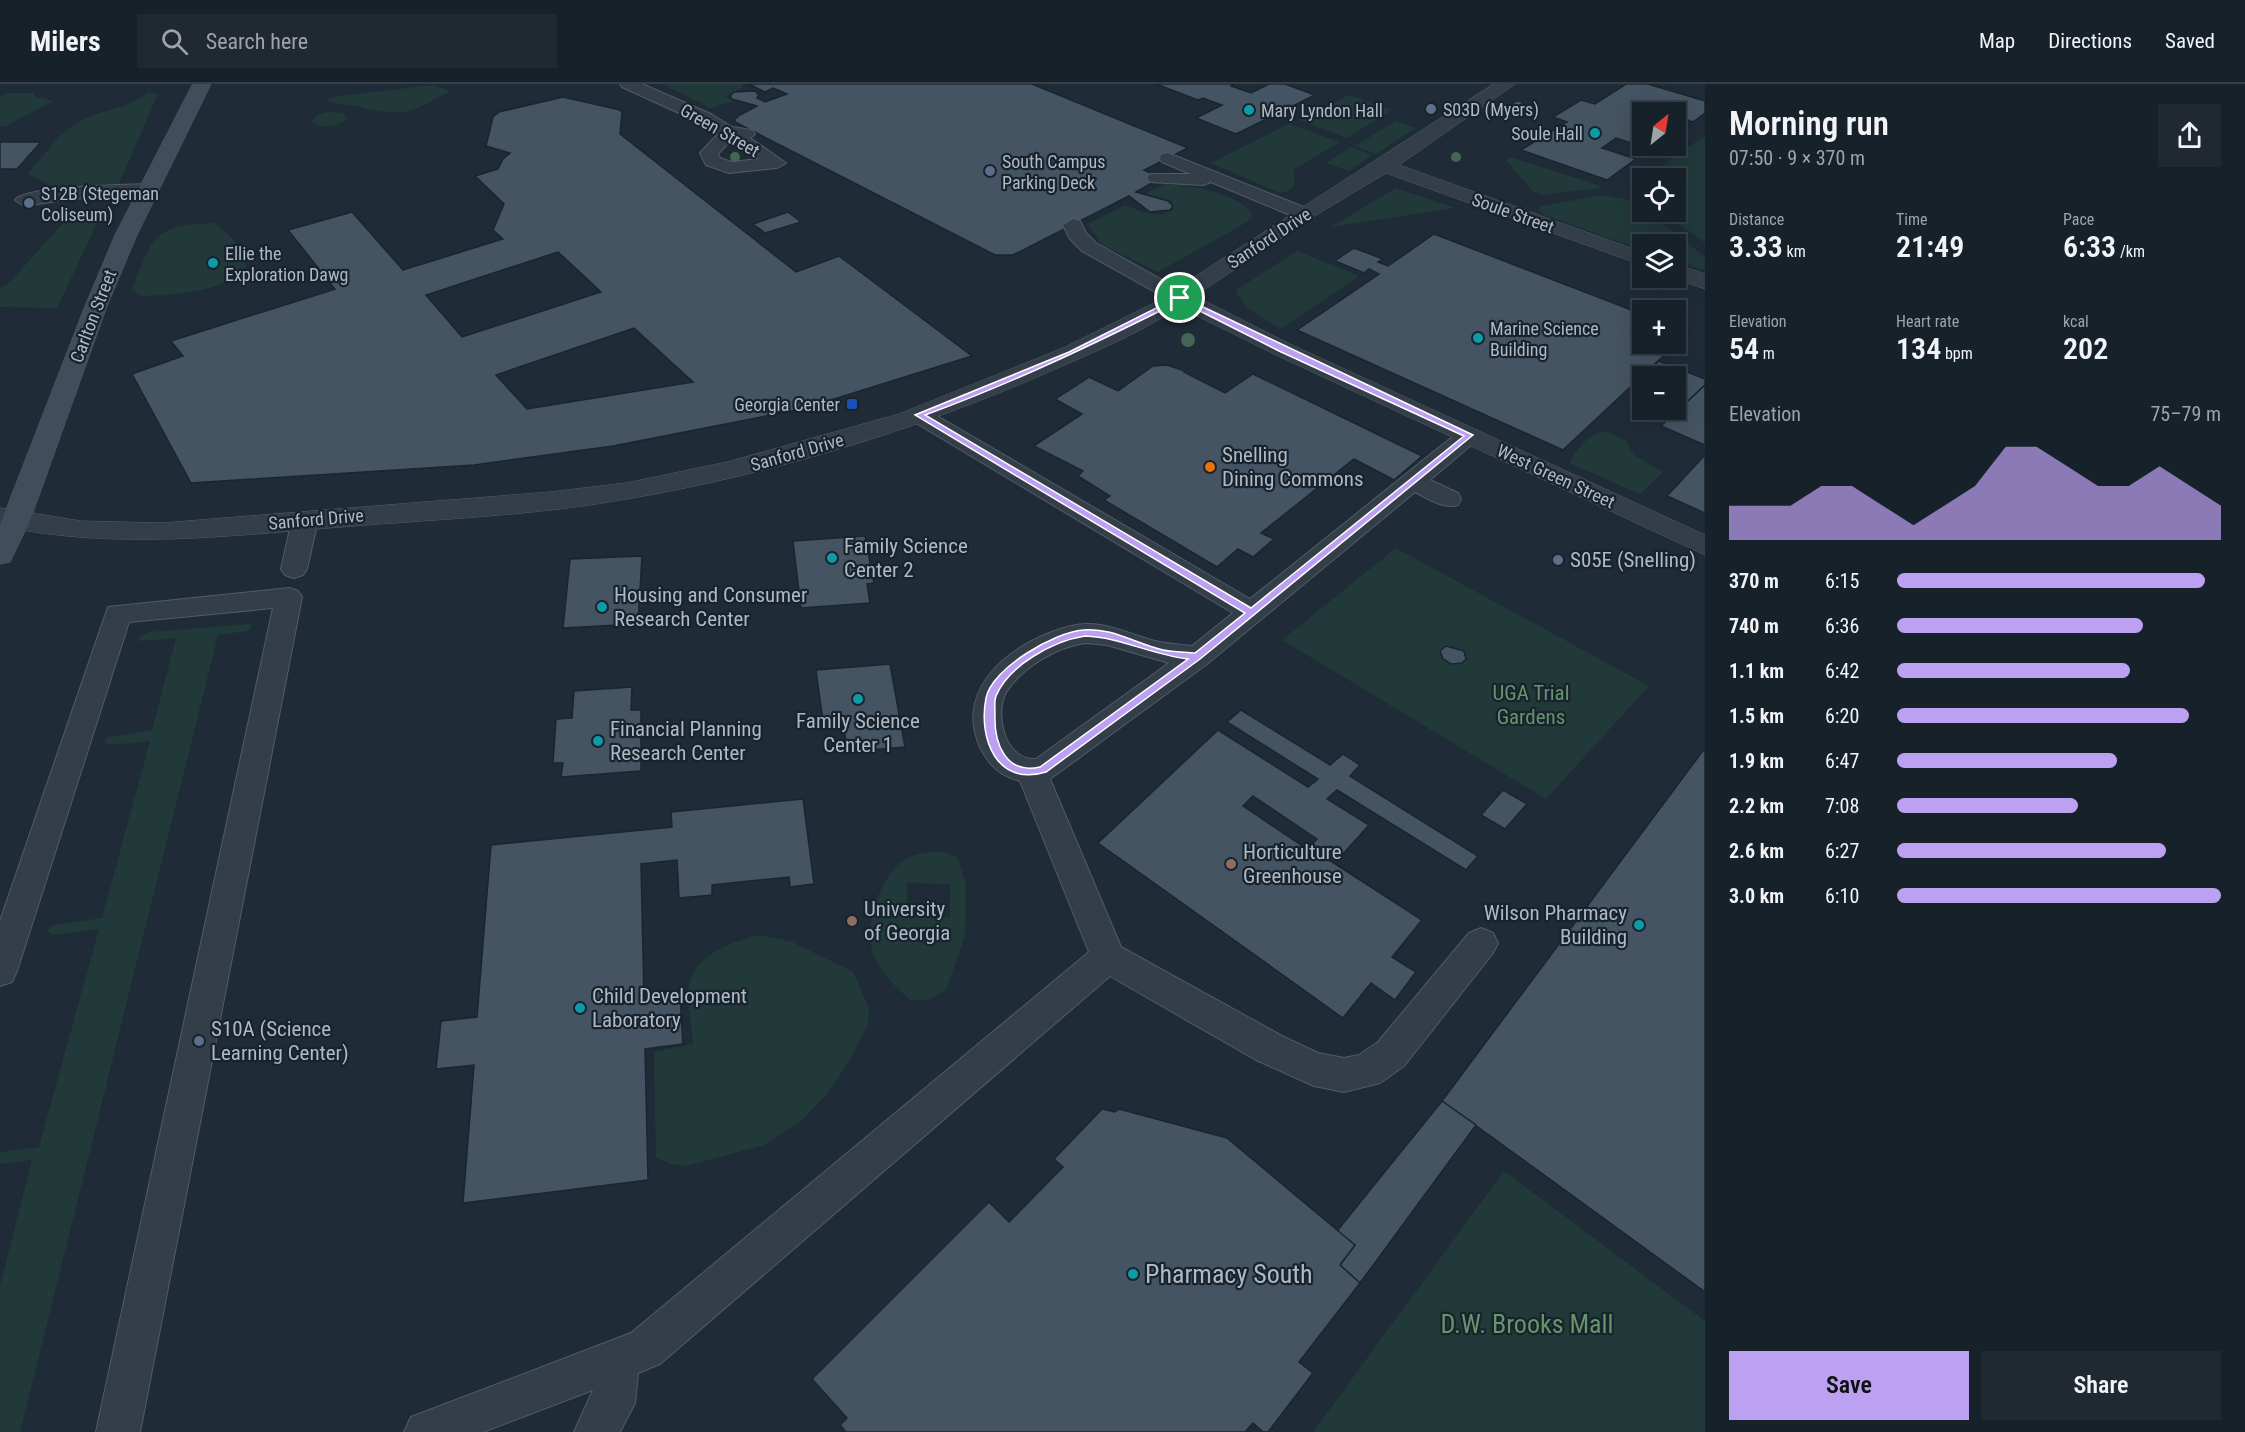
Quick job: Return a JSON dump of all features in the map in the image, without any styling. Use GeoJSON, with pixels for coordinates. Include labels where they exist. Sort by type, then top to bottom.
{"type":"FeatureCollection","features":[{"type":"Feature","properties":{"kind":"street","name":"Carlton Street"},"geometry":{"type":"LineString","coordinates":[[0,555],[8,519],[96,306],[147,190],[202,84]]}},
{"type":"Feature","properties":{"kind":"street","name":"Sanford Drive"},"geometry":{"type":"LineString","coordinates":[[8,519],[125,533],[550,501],[626,491],[730,470],[821,446],[919,415],[990,388],[1071,353],[1180,298],[1304,214],[1384,166],[1506,84]]}},
{"type":"Feature","properties":{"kind":"street","name":"Soule Street"},"geometry":{"type":"LineString","coordinates":[[1384,166],[1632,255]]}},
{"type":"Feature","properties":{"kind":"street"},"geometry":{"type":"LineString","coordinates":[[1686,275],[1705,282]]}},
{"type":"Feature","properties":{"kind":"street","name":"West Green Street"},"geometry":{"type":"LineString","coordinates":[[1180,298],[1282,349],[1705,546]]}},
{"type":"Feature","properties":{"kind":"lane","name":"Green Street"},"geometry":{"type":"LineString","coordinates":[[628,84],[732,126],[777,163],[742,168],[715,164],[709,153],[732,126]]}},
{"type":"Feature","properties":{"kind":"lane"},"geometry":{"type":"LineString","coordinates":[[732,126],[743,135],[756,132]]}},
{"type":"Feature","properties":{"kind":"lane"},"geometry":{"type":"LineString","coordinates":[[1168,158],[1304,214]]}},
{"type":"Feature","properties":{"kind":"lane"},"geometry":{"type":"LineString","coordinates":[[1156,178],[1201,180],[1239,187]]}},
{"type":"Feature","properties":{"kind":"lane"},"geometry":{"type":"LineString","coordinates":[[24,200],[70,193],[147,190]]}},
{"type":"Feature","properties":{"kind":"lane"},"geometry":{"type":"LineString","coordinates":[[1073,225],[1080,239],[1096,251],[1180,298]]}},
{"type":"Feature","properties":{"kind":"lane"},"geometry":{"type":"LineString","coordinates":[[919,415],[1251,612]]}},
{"type":"Feature","properties":{"kind":"lane"},"geometry":{"type":"LineString","coordinates":[[1197,657],[1162,653],[1104,634],[1085,633],[1049,643],[1027,657],[999,682],[990,697],[988,714],[990,734],[1000,759],[1017,770],[1032,772],[1043,770],[1197,657],[1469,435]]}},
{"type":"Feature","properties":{"kind":"lane"},"geometry":{"type":"LineString","coordinates":[[1413,481],[1449,499]]}},
{"type":"Feature","properties":{"kind":"lane"},"geometry":{"type":"LineString","coordinates":[[294,569],[305,520]]}},
{"type":"Feature","properties":{"kind":"lane"},"geometry":{"type":"LineString","coordinates":[[0,971],[118,614],[289,597],[118,1432]]}},
{"type":"Feature","properties":{"kind":"lane"},"geometry":{"type":"LineString","coordinates":[[1032,772],[1108,957],[1260,1043],[1314,1069],[1344,1075],[1367,1071],[1391,1054],[1481,943]]}},
{"type":"Feature","properties":{"kind":"lane"},"geometry":{"type":"LineString","coordinates":[[426,1432],[645,1349],[1108,957]]}},
{"type":"Feature","properties":{"kind":"lane"},"geometry":{"type":"LineString","coordinates":[[596,1432],[613,1403],[620,1359]]}},
{"type":"Feature","properties":{"kind":"green space"},"geometry":{"type":"Polygon","coordinates":[[[662,84],[742,84],[743,88],[729,94],[727,97],[733,101],[711,108],[662,84]]]}},
{"type":"Feature","properties":{"kind":"green space"},"geometry":{"type":"Polygon","coordinates":[[[432,85],[451,91],[406,111],[381,112],[353,105],[336,104],[325,98],[432,85]]]}},
{"type":"Feature","properties":{"kind":"green space"},"geometry":{"type":"Polygon","coordinates":[[[148,92],[158,94],[117,188],[65,189],[49,185],[28,174],[60,136],[76,123],[134,102],[148,92]]]}},
{"type":"Feature","properties":{"kind":"green space"},"geometry":{"type":"Polygon","coordinates":[[[8,93],[35,93],[34,96],[53,101],[6,126],[0,126],[0,96],[8,93]]]}},
{"type":"Feature","properties":{"kind":"green space"},"geometry":{"type":"Polygon","coordinates":[[[1349,95],[1392,110],[1347,138],[1299,120],[1349,95]]]}},
{"type":"Feature","properties":{"kind":"green space"},"geometry":{"type":"Polygon","coordinates":[[[328,112],[343,113],[347,118],[340,124],[330,126],[321,126],[312,122],[317,115],[328,112]]]}},
{"type":"Feature","properties":{"kind":"green space"},"geometry":{"type":"Polygon","coordinates":[[[1396,121],[1416,128],[1376,154],[1355,146],[1396,121]]]}},
{"type":"Feature","properties":{"kind":"green space"},"geometry":{"type":"Polygon","coordinates":[[[1289,124],[1340,142],[1293,170],[1295,180],[1290,190],[1277,192],[1211,163],[1289,124]]]}},
{"type":"Feature","properties":{"kind":"green space"},"geometry":{"type":"Polygon","coordinates":[[[1705,136],[1705,243],[1677,222],[1686,222],[1686,168],[1661,168],[1674,156],[1686,156],[1686,148],[1705,136]]]}},
{"type":"Feature","properties":{"kind":"green space"},"geometry":{"type":"Polygon","coordinates":[[[1351,147],[1372,155],[1349,171],[1327,163],[1351,147]]]}},
{"type":"Feature","properties":{"kind":"green space"},"geometry":{"type":"Polygon","coordinates":[[[1510,157],[1598,185],[1601,188],[1542,195],[1532,191],[1506,160],[1510,157]]]}},
{"type":"Feature","properties":{"kind":"green space"},"geometry":{"type":"Polygon","coordinates":[[[1165,184],[1200,188],[1225,195],[1237,201],[1253,216],[1247,222],[1158,272],[1101,244],[1088,224],[1125,205],[1156,214],[1174,209],[1172,201],[1145,194],[1165,184]]]}},
{"type":"Feature","properties":{"kind":"green space"},"geometry":{"type":"Polygon","coordinates":[[[1396,188],[1455,208],[1331,227],[1396,188]]]}},
{"type":"Feature","properties":{"kind":"green space"},"geometry":{"type":"Polygon","coordinates":[[[1602,195],[1626,199],[1632,202],[1632,222],[1660,222],[1675,234],[1632,234],[1632,246],[1545,215],[1539,209],[1541,206],[1602,195]]]}},
{"type":"Feature","properties":{"kind":"green space"},"geometry":{"type":"Polygon","coordinates":[[[98,221],[57,308],[0,307],[0,289],[11,281],[64,222],[98,221]]]}},
{"type":"Feature","properties":{"kind":"green space"},"geometry":{"type":"Polygon","coordinates":[[[214,223],[230,237],[245,260],[246,267],[236,276],[211,288],[183,293],[141,296],[132,289],[145,256],[158,237],[178,227],[214,223]]]}},
{"type":"Feature","properties":{"kind":"green space"},"geometry":{"type":"Polygon","coordinates":[[[1686,242],[1705,257],[1705,271],[1686,264],[1686,242]]]}},
{"type":"Feature","properties":{"kind":"green space"},"geometry":{"type":"Polygon","coordinates":[[[1297,251],[1359,276],[1281,329],[1243,303],[1236,290],[1297,251]]]}},
{"type":"Feature","properties":{"kind":"green space"},"geometry":{"type":"Polygon","coordinates":[[[1605,431],[1625,440],[1634,455],[1663,472],[1640,494],[1569,463],[1588,438],[1605,431]]]}},
{"type":"Feature","properties":{"kind":"green space","name":"UGA Trial Gardens"},"geometry":{"type":"Polygon","coordinates":[[[1396,548],[1649,686],[1546,799],[1282,640],[1396,548]]]}},
{"type":"Feature","properties":{"kind":"green space"},"geometry":{"type":"Polygon","coordinates":[[[249,624],[253,626],[247,631],[218,635],[20,1432],[0,1432],[0,1286],[32,1160],[0,1164],[0,1152],[39,1147],[99,929],[54,935],[47,932],[53,925],[102,918],[150,741],[110,745],[105,742],[105,738],[152,730],[176,638],[140,641],[137,639],[148,632],[249,624]]]}},
{"type":"Feature","properties":{"kind":"green space"},"geometry":{"type":"Polygon","coordinates":[[[940,851],[957,857],[966,884],[965,936],[946,990],[928,1000],[910,1000],[879,967],[871,942],[872,917],[880,892],[892,871],[900,863],[914,855],[940,851]],[[907,883],[907,916],[950,917],[950,884],[907,883]]]}},
{"type":"Feature","properties":{"kind":"green space"},"geometry":{"type":"Polygon","coordinates":[[[758,935],[790,941],[853,972],[869,1008],[867,1027],[848,1063],[826,1095],[801,1121],[764,1145],[686,1166],[670,1164],[656,1157],[654,1052],[693,1044],[689,986],[698,966],[706,958],[726,946],[758,935]]]}},
{"type":"Feature","properties":{"kind":"green space","name":"D.W. Brooks Mall"},"geometry":{"type":"Polygon","coordinates":[[[1504,1171],[1705,1321],[1705,1432],[1313,1432],[1504,1171]]]}},
{"type":"Feature","properties":{"kind":"building","name":"South Campus Parking Deck"},"geometry":{"type":"Polygon","coordinates":[[[749,84],[1032,84],[1188,148],[1144,170],[1154,175],[1155,181],[1136,192],[1168,201],[1173,206],[1170,210],[1150,212],[1129,196],[1013,255],[995,255],[735,122],[740,115],[757,106],[732,99],[730,96],[734,92],[755,91],[759,95],[757,98],[765,102],[787,94],[773,88],[765,92],[749,84]]]}},
{"type":"Feature","properties":{"kind":"building","name":"Mary Lyndon Hall"},"geometry":{"type":"Polygon","coordinates":[[[1156,84],[1234,84],[1231,86],[1251,93],[1269,84],[1285,84],[1315,95],[1236,134],[1196,118],[1222,105],[1203,98],[1198,100],[1156,84]]]}},
{"type":"Feature","properties":{"kind":"building","name":"Soule Hall"},"geometry":{"type":"Polygon","coordinates":[[[1626,84],[1648,84],[1705,101],[1705,113],[1693,122],[1686,120],[1686,102],[1632,102],[1632,142],[1616,138],[1602,148],[1636,159],[1607,180],[1521,150],[1567,122],[1553,117],[1581,100],[1595,104],[1626,84]]]}},
{"type":"Feature","properties":{"kind":"building"},"geometry":{"type":"Polygon","coordinates":[[[563,97],[620,110],[622,112],[620,134],[796,272],[839,256],[972,356],[802,409],[613,446],[474,465],[191,483],[132,374],[183,356],[171,341],[335,289],[288,230],[352,212],[403,270],[503,239],[493,230],[504,204],[475,176],[498,169],[503,159],[510,153],[486,146],[493,117],[499,112],[563,97]],[[558,252],[426,295],[462,337],[601,292],[558,252]],[[634,328],[496,375],[527,409],[693,382],[634,328]]]}},
{"type":"Feature","properties":{"kind":"building"},"geometry":{"type":"Polygon","coordinates":[[[0,142],[41,142],[17,169],[0,169],[0,142]]]}},
{"type":"Feature","properties":{"kind":"building"},"geometry":{"type":"Polygon","coordinates":[[[788,212],[801,222],[765,233],[753,224],[788,212]]]}},
{"type":"Feature","properties":{"kind":"building","name":"Marine Science Building"},"geometry":{"type":"Polygon","coordinates":[[[1434,234],[1632,310],[1632,354],[1666,354],[1653,366],[1632,366],[1632,385],[1563,450],[1297,330],[1379,274],[1369,269],[1364,273],[1335,261],[1354,248],[1383,259],[1378,262],[1388,266],[1434,234]]]}},
{"type":"Feature","properties":{"kind":"building"},"geometry":{"type":"Polygon","coordinates":[[[1659,361],[1672,366],[1654,366],[1659,361]]]}},
{"type":"Feature","properties":{"kind":"building","name":"Snelling Dining Commons"},"geometry":{"type":"Polygon","coordinates":[[[1167,365],[1185,371],[1225,393],[1253,374],[1422,456],[1394,480],[1354,459],[1261,533],[1274,539],[1253,557],[1238,549],[1217,567],[1104,500],[1110,496],[1078,476],[1083,471],[1034,446],[1082,414],[1055,399],[1089,377],[1118,391],[1153,366],[1167,365]]]}},
{"type":"Feature","properties":{"kind":"building"},"geometry":{"type":"Polygon","coordinates":[[[1686,372],[1705,379],[1705,385],[1688,401],[1686,400],[1686,372]]]}},
{"type":"Feature","properties":{"kind":"building"},"geometry":{"type":"Polygon","coordinates":[[[1705,385],[1705,445],[1661,426],[1667,420],[1686,420],[1688,401],[1705,385]]]}},
{"type":"Feature","properties":{"kind":"building"},"geometry":{"type":"Polygon","coordinates":[[[1705,455],[1705,513],[1667,496],[1705,455]]]}},
{"type":"Feature","properties":{"kind":"building","name":"Family Science Center 2"},"geometry":{"type":"Polygon","coordinates":[[[865,536],[874,583],[867,584],[870,603],[801,608],[793,541],[865,536]]]}},
{"type":"Feature","properties":{"kind":"building","name":"Housing and Consumer Research Center"},"geometry":{"type":"Polygon","coordinates":[[[642,556],[638,624],[563,628],[570,559],[642,556]]]}},
{"type":"Feature","properties":{"kind":"building"},"geometry":{"type":"Polygon","coordinates":[[[1446,646],[1464,651],[1466,659],[1462,663],[1451,664],[1443,659],[1440,651],[1446,646]]]}},
{"type":"Feature","properties":{"kind":"building","name":"Family Science Center 1"},"geometry":{"type":"Polygon","coordinates":[[[890,664],[905,747],[847,752],[844,727],[824,729],[816,670],[890,664]]]}},
{"type":"Feature","properties":{"kind":"building","name":"Financial Planning Research Center"},"geometry":{"type":"Polygon","coordinates":[[[632,687],[631,710],[641,710],[641,771],[561,777],[563,763],[553,763],[556,719],[572,718],[574,691],[632,687]]]}},
{"type":"Feature","properties":{"kind":"building","name":"Horticulture Greenhouse"},"geometry":{"type":"Polygon","coordinates":[[[1241,710],[1330,765],[1343,754],[1360,765],[1350,776],[1478,856],[1466,870],[1337,790],[1327,799],[1369,825],[1343,854],[1335,849],[1326,858],[1422,920],[1392,957],[1416,972],[1395,1000],[1371,983],[1343,1018],[1098,843],[1218,730],[1308,787],[1318,779],[1227,722],[1241,710]],[[1253,796],[1243,806],[1307,849],[1317,839],[1253,796]]]}},
{"type":"Feature","properties":{"kind":"building","name":"Wilson Pharmacy Building"},"geometry":{"type":"Polygon","coordinates":[[[1705,748],[1705,1292],[1442,1101],[1705,748]]]}},
{"type":"Feature","properties":{"kind":"building"},"geometry":{"type":"Polygon","coordinates":[[[1503,790],[1527,804],[1505,829],[1481,815],[1503,790]]]}},
{"type":"Feature","properties":{"kind":"building","name":"Child Development Laboratory"},"geometry":{"type":"Polygon","coordinates":[[[803,799],[814,884],[790,887],[789,877],[712,885],[712,895],[679,898],[677,860],[641,864],[644,998],[680,994],[683,1044],[645,1049],[648,1180],[463,1203],[474,1065],[436,1069],[441,1021],[477,1017],[491,845],[672,827],[671,812],[803,799]]]}},
{"type":"Feature","properties":{"kind":"building"},"geometry":{"type":"Polygon","coordinates":[[[1442,1101],[1476,1125],[1360,1283],[1340,1265],[1355,1245],[1337,1231],[1442,1101]]]}},
{"type":"Feature","properties":{"kind":"building","name":"Pharmacy South"},"geometry":{"type":"Polygon","coordinates":[[[1102,1109],[1115,1112],[1119,1109],[1227,1138],[1355,1245],[1340,1265],[1360,1283],[1299,1362],[1313,1373],[1268,1432],[1263,1432],[1253,1423],[1245,1432],[846,1432],[840,1425],[847,1418],[812,1379],[989,1202],[1009,1222],[1063,1167],[1054,1159],[1102,1109]]]}},
{"type":"Feature","properties":{"kind":"place","name":"S03D (Myers)"},"geometry":{"type":"Point","coordinates":[1431,109]}},
{"type":"Feature","properties":{"kind":"place","name":"Mary Lyndon Hall"},"geometry":{"type":"Point","coordinates":[1249,110]}},
{"type":"Feature","properties":{"kind":"place","name":"Soule Hall"},"geometry":{"type":"Point","coordinates":[1595,133]}},
{"type":"Feature","properties":{"kind":"place","name":"South Campus Parking Deck"},"geometry":{"type":"Point","coordinates":[990,171]}},
{"type":"Feature","properties":{"kind":"place","name":"S12B (Stegeman Coliseum)"},"geometry":{"type":"Point","coordinates":[29,203]}},
{"type":"Feature","properties":{"kind":"place","name":"Ellie the Exploration Dawg"},"geometry":{"type":"Point","coordinates":[213,263]}},
{"type":"Feature","properties":{"kind":"place","name":"Marine Science Building"},"geometry":{"type":"Point","coordinates":[1478,338]}},
{"type":"Feature","properties":{"kind":"place","name":"Georgia Center"},"geometry":{"type":"Point","coordinates":[852,404]}},
{"type":"Feature","properties":{"kind":"place","name":"Snelling Dining Commons"},"geometry":{"type":"Point","coordinates":[1210,467]}},
{"type":"Feature","properties":{"kind":"place","name":"Family Science Center 2"},"geometry":{"type":"Point","coordinates":[832,558]}},
{"type":"Feature","properties":{"kind":"place","name":"S05E (Snelling)"},"geometry":{"type":"Point","coordinates":[1558,560]}},
{"type":"Feature","properties":{"kind":"place","name":"Housing and Consumer Research Center"},"geometry":{"type":"Point","coordinates":[602,607]}},
{"type":"Feature","properties":{"kind":"place","name":"Family Science Center 1"},"geometry":{"type":"Point","coordinates":[858,699]}},
{"type":"Feature","properties":{"kind":"place","name":"Financial Planning Research Center"},"geometry":{"type":"Point","coordinates":[598,741]}},
{"type":"Feature","properties":{"kind":"place","name":"Horticulture Greenhouse"},"geometry":{"type":"Point","coordinates":[1231,864]}},
{"type":"Feature","properties":{"kind":"place","name":"University of Georgia"},"geometry":{"type":"Point","coordinates":[852,921]}},
{"type":"Feature","properties":{"kind":"place","name":"Wilson Pharmacy Building"},"geometry":{"type":"Point","coordinates":[1639,925]}},
{"type":"Feature","properties":{"kind":"place","name":"Child Development Laboratory"},"geometry":{"type":"Point","coordinates":[580,1008]}},
{"type":"Feature","properties":{"kind":"place","name":"S10A (Science Learning Center)"},"geometry":{"type":"Point","coordinates":[199,1041]}},
{"type":"Feature","properties":{"kind":"place","name":"Pharmacy South"},"geometry":{"type":"Point","coordinates":[1133,1274]}},
{"type":"Feature","properties":{"kind":"route"},"geometry":{"type":"LineString","coordinates":[[1180,298],[1071,353],[990,388],[919,415],[1251,612],[1197,657],[1162,653],[1104,634],[1085,633],[1067,636],[1034,652],[1008,672],[990,697],[988,714],[994,748],[1000,759],[1017,770],[1032,772],[1043,770],[1152,692],[1197,657],[1469,435],[1282,349],[1180,298]]}}]}
